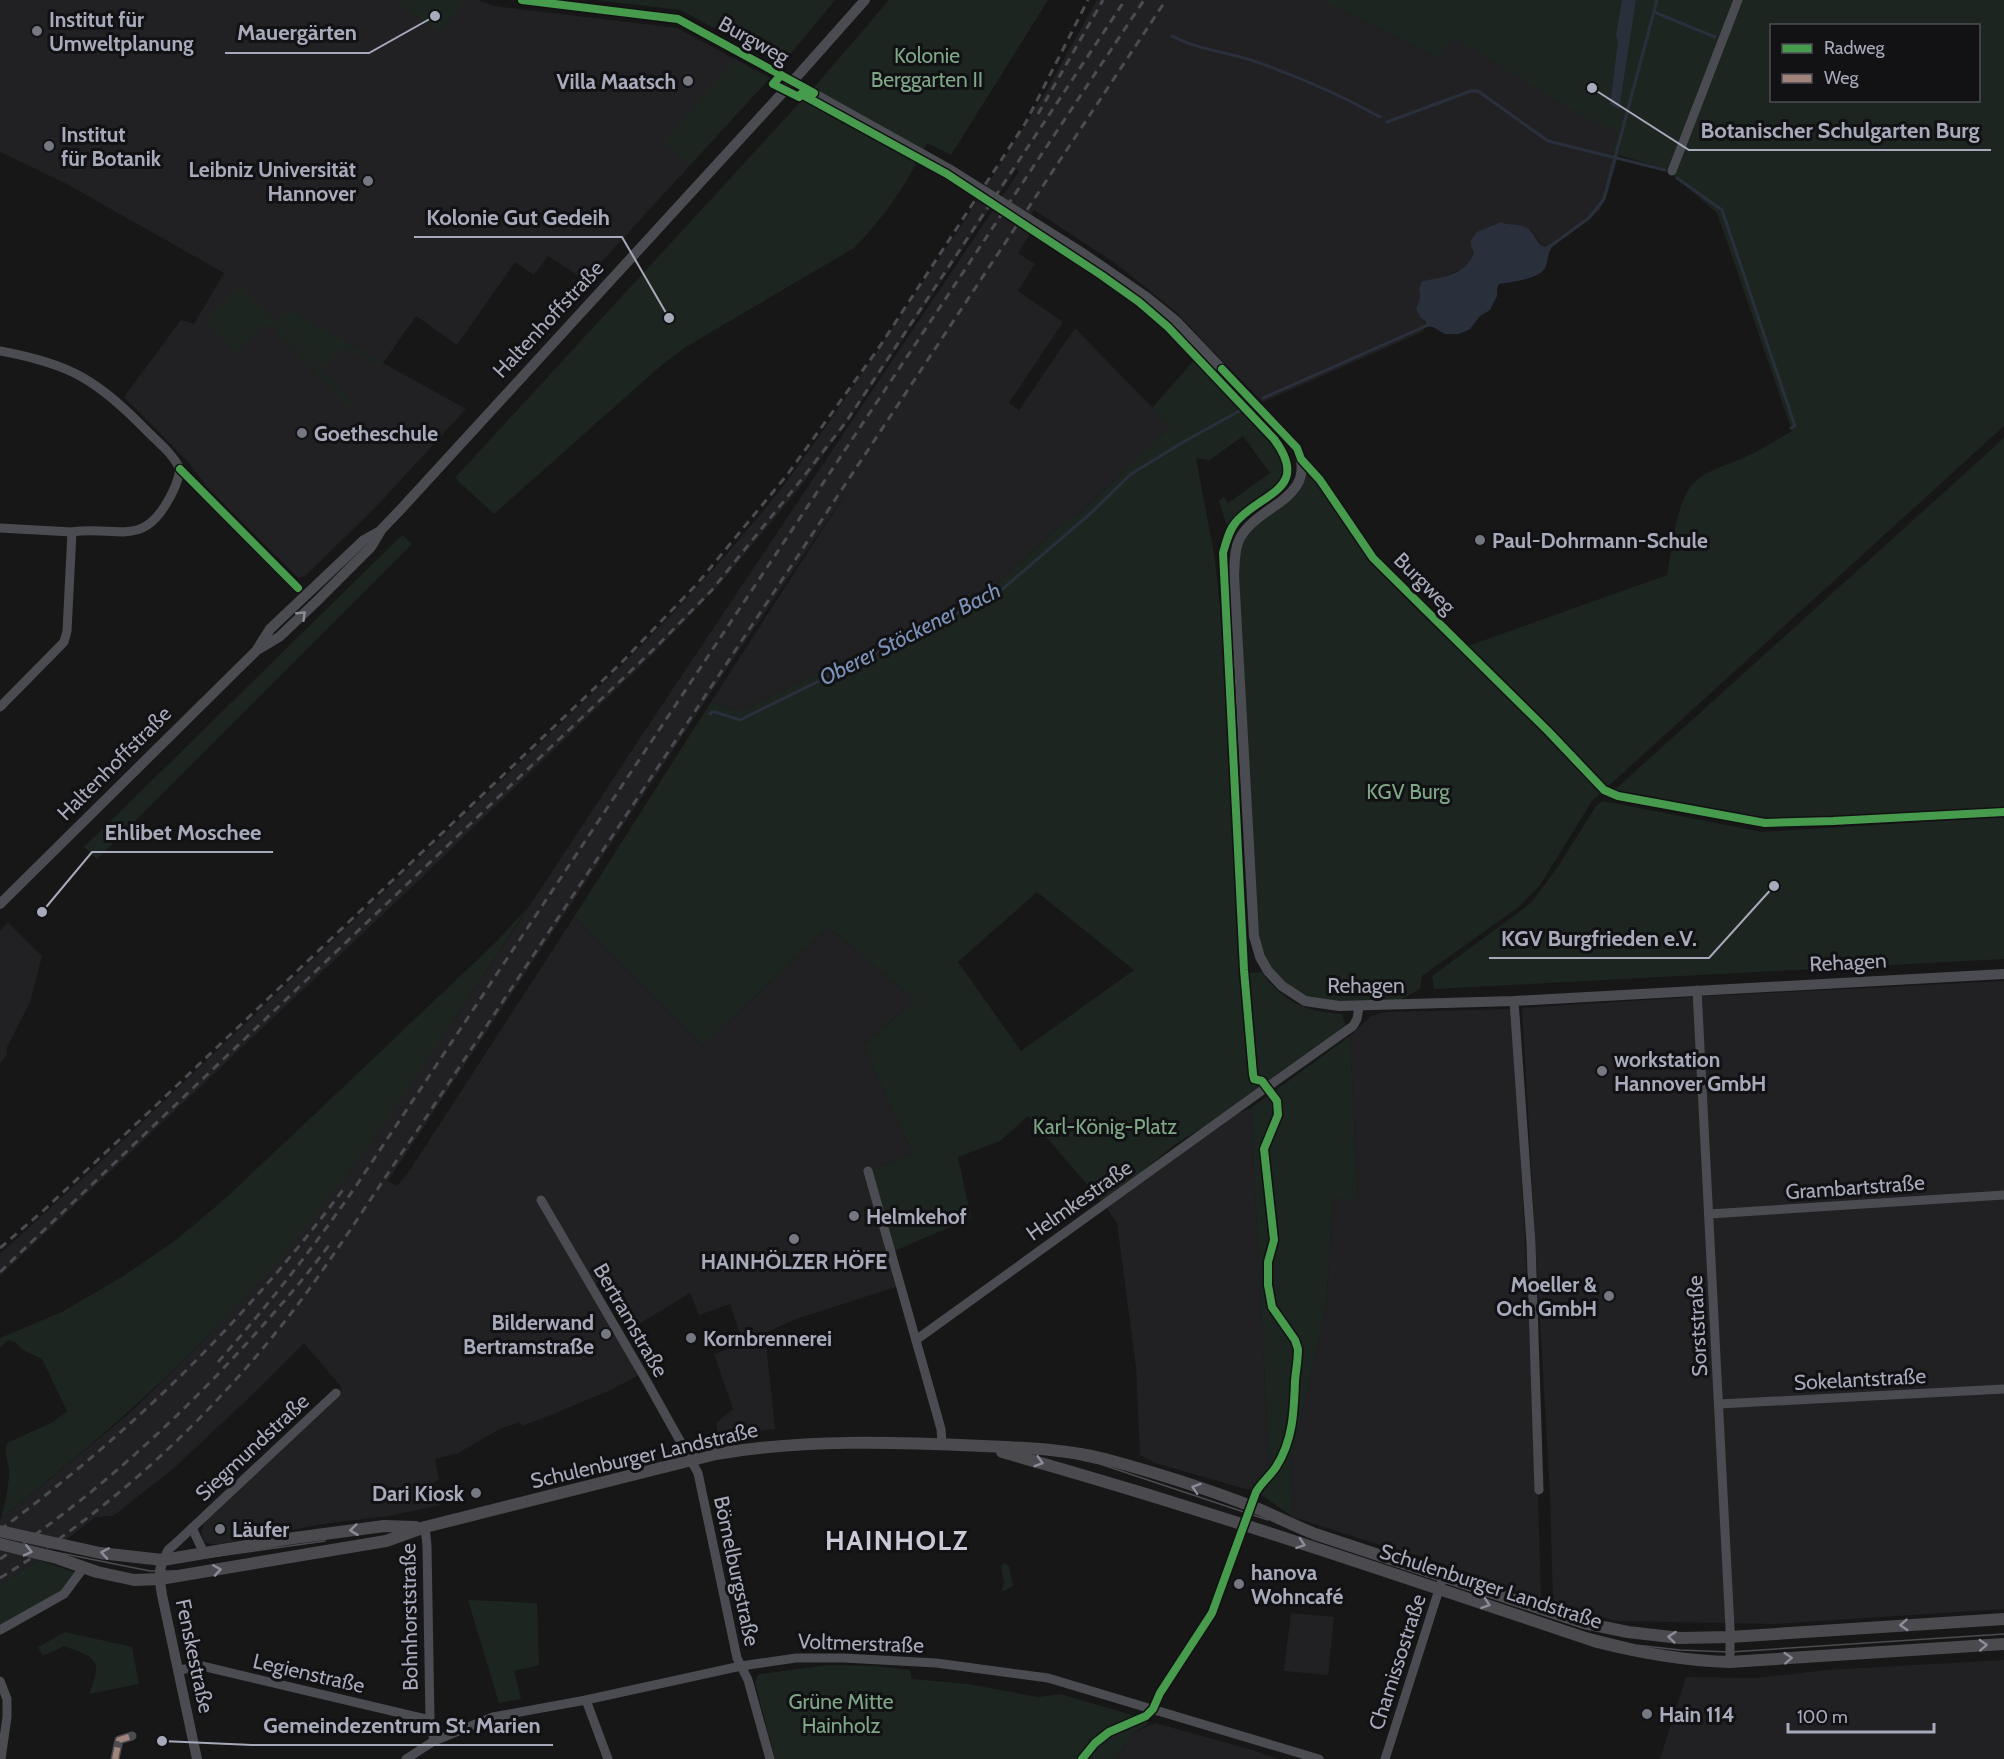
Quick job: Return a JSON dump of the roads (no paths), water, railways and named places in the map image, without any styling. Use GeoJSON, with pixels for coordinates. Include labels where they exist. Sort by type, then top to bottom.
{"type":"FeatureCollection","features":[{"type":"Feature","properties":{"kind":"main road","name":"Schulenburger Landstraße"},"geometry":{"type":"LineString","coordinates":[[0,1544],[57,1558],[97,1572],[138,1581],[160,1579],[386,1541],[425,1527],[690,1459],[761,1447],[828,1442],[1041,1448],[1105,1459],[1224,1497],[1586,1638],[1629,1650],[1697,1661],[1730,1662],[2004,1644]]}},
{"type":"Feature","properties":{"kind":"main road","name":"Schulenburger Landstraße"},"geometry":{"type":"LineString","coordinates":[[983,1446],[1441,1582],[1567,1618],[1628,1632],[1680,1638],[1730,1637],[2004,1618]]}},
{"type":"Feature","properties":{"kind":"main road","name":"Schulenburger Landstraße"},"geometry":{"type":"LineString","coordinates":[[0,1531],[100,1553],[163,1560],[287,1539],[384,1526],[425,1527]]}},
{"type":"Feature","properties":{"kind":"street","name":"Burgweg"},"geometry":{"type":"LineString","coordinates":[[522,0],[678,19],[950,168],[1145,296],[1176,321],[1297,448],[1302,459],[1320,480],[1373,558],[1548,731],[1604,790]]}},
{"type":"Feature","properties":{"kind":"street","name":"Haltenhoffstraße"},"geometry":{"type":"LineString","coordinates":[[0,904],[256,651],[270,629],[364,540],[380,531],[793,82],[865,0]]}},
{"type":"Feature","properties":{"kind":"street"},"geometry":{"type":"LineString","coordinates":[[1672,171],[1738,0]]}},
{"type":"Feature","properties":{"kind":"street"},"geometry":{"type":"LineString","coordinates":[[0,351],[42,359],[94,383],[125,408],[170,454],[180,469],[176,488],[159,516],[149,526],[134,532],[83,530],[72,532],[0,528]]}},
{"type":"Feature","properties":{"kind":"street","name":"Rehagen"},"geometry":{"type":"LineString","coordinates":[[1302,459],[1300,479],[1290,494],[1252,522],[1239,539],[1235,551],[1234,574],[1254,936],[1260,957],[1268,971],[1292,994],[1318,1005],[1359,1006],[1514,1001],[2004,974]]}},
{"type":"Feature","properties":{"kind":"street"},"geometry":{"type":"LineString","coordinates":[[0,707],[64,642],[67,627],[72,532]]}},
{"type":"Feature","properties":{"kind":"street","name":"Sorststraße"},"geometry":{"type":"LineString","coordinates":[[1697,990],[1730,1662]]}},
{"type":"Feature","properties":{"kind":"street"},"geometry":{"type":"LineString","coordinates":[[1514,1001],[1531,1243],[1539,1490]]}},
{"type":"Feature","properties":{"kind":"street","name":"Helmkestraße"},"geometry":{"type":"LineString","coordinates":[[916,1340],[1353,1026],[1357,1019],[1359,1006]]}},
{"type":"Feature","properties":{"kind":"street"},"geometry":{"type":"LineString","coordinates":[[868,1171],[916,1340],[942,1444]]}},
{"type":"Feature","properties":{"kind":"street","name":"Grambartstraße"},"geometry":{"type":"LineString","coordinates":[[1709,1214],[2004,1195]]}},
{"type":"Feature","properties":{"kind":"street","name":"Bertramstraße"},"geometry":{"type":"LineString","coordinates":[[541,1200],[690,1459]]}},
{"type":"Feature","properties":{"kind":"street","name":"Sokelantstraße"},"geometry":{"type":"LineString","coordinates":[[1719,1404],[2004,1389]]}},
{"type":"Feature","properties":{"kind":"street","name":"Siegmundstraße"},"geometry":{"type":"LineString","coordinates":[[163,1560],[168,1550],[336,1393]]}},
{"type":"Feature","properties":{"kind":"street","name":"Bömelburgstraße"},"geometry":{"type":"LineString","coordinates":[[690,1459],[698,1473],[737,1658],[748,1680],[770,1759]]}},
{"type":"Feature","properties":{"kind":"street","name":"Bohnhorststraße"},"geometry":{"type":"LineString","coordinates":[[425,1527],[430,1720],[434,1741]]}},
{"type":"Feature","properties":{"kind":"street","name":"Siegmundstraße"},"geometry":{"type":"LineString","coordinates":[[192,1528],[204,1553]]}},
{"type":"Feature","properties":{"kind":"street","name":"Fenskestraße"},"geometry":{"type":"LineString","coordinates":[[163,1560],[160,1579],[165,1612],[197,1759]]}},
{"type":"Feature","properties":{"kind":"street"},"geometry":{"type":"LineString","coordinates":[[0,1630],[64,1594],[84,1567]]}},
{"type":"Feature","properties":{"kind":"street","name":"Chamissostraße"},"geometry":{"type":"LineString","coordinates":[[1385,1759],[1441,1582]]}},
{"type":"Feature","properties":{"kind":"street","name":"Voltmerstraße"},"geometry":{"type":"LineString","coordinates":[[406,1759],[434,1741],[494,1718],[741,1666],[796,1658],[844,1658],[898,1660],[1017,1673],[1078,1686],[1319,1759]]}},
{"type":"Feature","properties":{"kind":"street","name":"Legienstraße"},"geometry":{"type":"LineString","coordinates":[[179,1670],[202,1666],[430,1720]]}},
{"type":"Feature","properties":{"kind":"street"},"geometry":{"type":"LineString","coordinates":[[0,1681],[7,1699],[8,1717],[1,1759]]}},
{"type":"Feature","properties":{"kind":"street"},"geometry":{"type":"LineString","coordinates":[[586,1700],[608,1759]]}},
{"type":"Feature","properties":{"kind":"street"},"geometry":{"type":"LineString","coordinates":[[115,1759],[119,1740],[132,1736]]}},
{"type":"Feature","properties":{"kind":"waterway","name":"Oberer Stöckener Bach"},"geometry":{"type":"LineString","coordinates":[[1552,245],[1589,218],[1604,199],[1657,0]]}},
{"type":"Feature","properties":{"kind":"waterway"},"geometry":{"type":"LineString","coordinates":[[1654,12],[1715,37]]}},
{"type":"Feature","properties":{"kind":"waterway"},"geometry":{"type":"LineString","coordinates":[[1172,36],[1192,45],[1246,59],[1288,74],[1380,117]]}},
{"type":"Feature","properties":{"kind":"waterway"},"geometry":{"type":"LineString","coordinates":[[1387,122],[1471,91],[1478,91],[1548,141],[1665,170]]}},
{"type":"Feature","properties":{"kind":"waterway"},"geometry":{"type":"LineString","coordinates":[[1677,178],[1722,210],[1795,426],[1791,428]]}},
{"type":"Feature","properties":{"kind":"waterway","name":"Oberer Stöckener Bach"},"geometry":{"type":"LineString","coordinates":[[1263,398],[1426,326]]}},
{"type":"Feature","properties":{"kind":"waterway","name":"Oberer Stöckener Bach"},"geometry":{"type":"LineString","coordinates":[[710,714],[715,712],[740,720],[998,593],[1091,513],[1131,474],[1241,410]]}},
{"type":"Feature","properties":{"kind":"tram line"},"geometry":{"type":"LineString","coordinates":[[0,1541],[150,1571],[190,1571],[377,1540],[463,1521],[716,1457],[758,1449],[823,1445],[942,1447],[1006,1451],[1027,1455],[1147,1489],[1586,1633],[1635,1645],[1730,1652],[2004,1634]]}},
{"type":"Feature","properties":{"kind":"tram line"},"geometry":{"type":"LineString","coordinates":[[1051,1453],[1100,1464],[1268,1520]]}},
{"type":"Feature","properties":{"kind":"tram line"},"geometry":{"type":"LineString","coordinates":[[161,1564],[325,1541]]}},
{"type":"Feature","properties":{"kind":"railway"},"geometry":{"type":"LineString","coordinates":[[0,1248],[150,1111],[621,663],[697,584],[787,475],[878,349],[1026,122],[1088,0]]}},
{"type":"Feature","properties":{"kind":"railway"},"geometry":{"type":"LineString","coordinates":[[1038,114],[1103,0]]}},
{"type":"Feature","properties":{"kind":"railway"},"geometry":{"type":"LineString","coordinates":[[0,1272],[658,645],[711,591],[846,422],[1125,0]]}},
{"type":"Feature","properties":{"kind":"railway"},"geometry":{"type":"LineString","coordinates":[[218,1362],[291,1274],[358,1183],[1144,0]]}},
{"type":"Feature","properties":{"kind":"railway"},"geometry":{"type":"LineString","coordinates":[[0,1578],[79,1525],[152,1464],[187,1431],[252,1362],[300,1301],[417,1131],[1166,0]]}},
{"type":"Feature","properties":{"kind":"railway"},"geometry":{"type":"LineString","coordinates":[[0,1530],[96,1454],[185,1371],[269,1282],[345,1187]]}},
{"type":"Feature","properties":{"kind":"railway"},"geometry":{"type":"LineString","coordinates":[[0,1559],[67,1511],[161,1431],[258,1331],[332,1241]]}},
{"type":"Feature","properties":{"kind":"place","name":"Mauergärten"},"geometry":{"type":"Point","coordinates":[435,16]}},
{"type":"Feature","properties":{"kind":"place","name":"Institut für Umweltplanung"},"geometry":{"type":"Point","coordinates":[37,31]}},
{"type":"Feature","properties":{"kind":"place","name":"Villa Maatsch"},"geometry":{"type":"Point","coordinates":[688,81]}},
{"type":"Feature","properties":{"kind":"place","name":"Botanischer Schulgarten Burg"},"geometry":{"type":"Point","coordinates":[1592,88]}},
{"type":"Feature","properties":{"kind":"place","name":"Institut für Botanik"},"geometry":{"type":"Point","coordinates":[49,146]}},
{"type":"Feature","properties":{"kind":"place","name":"Leibniz Universität Hannover"},"geometry":{"type":"Point","coordinates":[368,181]}},
{"type":"Feature","properties":{"kind":"place","name":"Kolonie Gut Gedeih"},"geometry":{"type":"Point","coordinates":[669,318]}},
{"type":"Feature","properties":{"kind":"place","name":"Goetheschule"},"geometry":{"type":"Point","coordinates":[302,433]}},
{"type":"Feature","properties":{"kind":"place","name":"Paul-Dohrmann-Schule"},"geometry":{"type":"Point","coordinates":[1480,540]}},
{"type":"Feature","properties":{"kind":"place","name":"KGV Burgfrieden e.V."},"geometry":{"type":"Point","coordinates":[1774,886]}},
{"type":"Feature","properties":{"kind":"place","name":"Ehlibet Moschee"},"geometry":{"type":"Point","coordinates":[42,912]}},
{"type":"Feature","properties":{"kind":"place","name":"workstation Hannover GmbH"},"geometry":{"type":"Point","coordinates":[1602,1071]}},
{"type":"Feature","properties":{"kind":"place","name":"Helmkehof"},"geometry":{"type":"Point","coordinates":[854,1216]}},
{"type":"Feature","properties":{"kind":"place","name":"HAINHÖLZER HÖFE"},"geometry":{"type":"Point","coordinates":[794,1239]}},
{"type":"Feature","properties":{"kind":"place","name":"Moeller & Och GmbH"},"geometry":{"type":"Point","coordinates":[1609,1296]}},
{"type":"Feature","properties":{"kind":"place","name":"Bilderwand Bertramstraße"},"geometry":{"type":"Point","coordinates":[606,1334]}},
{"type":"Feature","properties":{"kind":"place","name":"Kornbrennerei"},"geometry":{"type":"Point","coordinates":[691,1338]}},
{"type":"Feature","properties":{"kind":"place","name":"Dari Kiosk"},"geometry":{"type":"Point","coordinates":[476,1493]}},
{"type":"Feature","properties":{"kind":"place","name":"Läufer"},"geometry":{"type":"Point","coordinates":[220,1529]}},
{"type":"Feature","properties":{"kind":"place","name":"hanova Wohncafé"},"geometry":{"type":"Point","coordinates":[1239,1584]}},
{"type":"Feature","properties":{"kind":"place","name":"Hain 114"},"geometry":{"type":"Point","coordinates":[1647,1714]}},
{"type":"Feature","properties":{"kind":"place","name":"Gemeindezentrum St. Marien"},"geometry":{"type":"Point","coordinates":[162,1741]}},
{"type":"Feature","properties":{"kind":"district","name":"HAINHOLZ"},"geometry":{"type":"Point","coordinates":[897,1540]}},
{"type":"Feature","properties":{"kind":"park label","name":"Kolonie Berggarten II"},"geometry":{"type":"Point","coordinates":[927,67]}},
{"type":"Feature","properties":{"kind":"park label","name":"KGV Burg"},"geometry":{"type":"Point","coordinates":[1408,791]}},
{"type":"Feature","properties":{"kind":"park label","name":"Karl-König-Platz"},"geometry":{"type":"Point","coordinates":[1105,1126]}},
{"type":"Feature","properties":{"kind":"park label","name":"Grüne Mitte Hainholz"},"geometry":{"type":"Point","coordinates":[841,1713]}}]}
